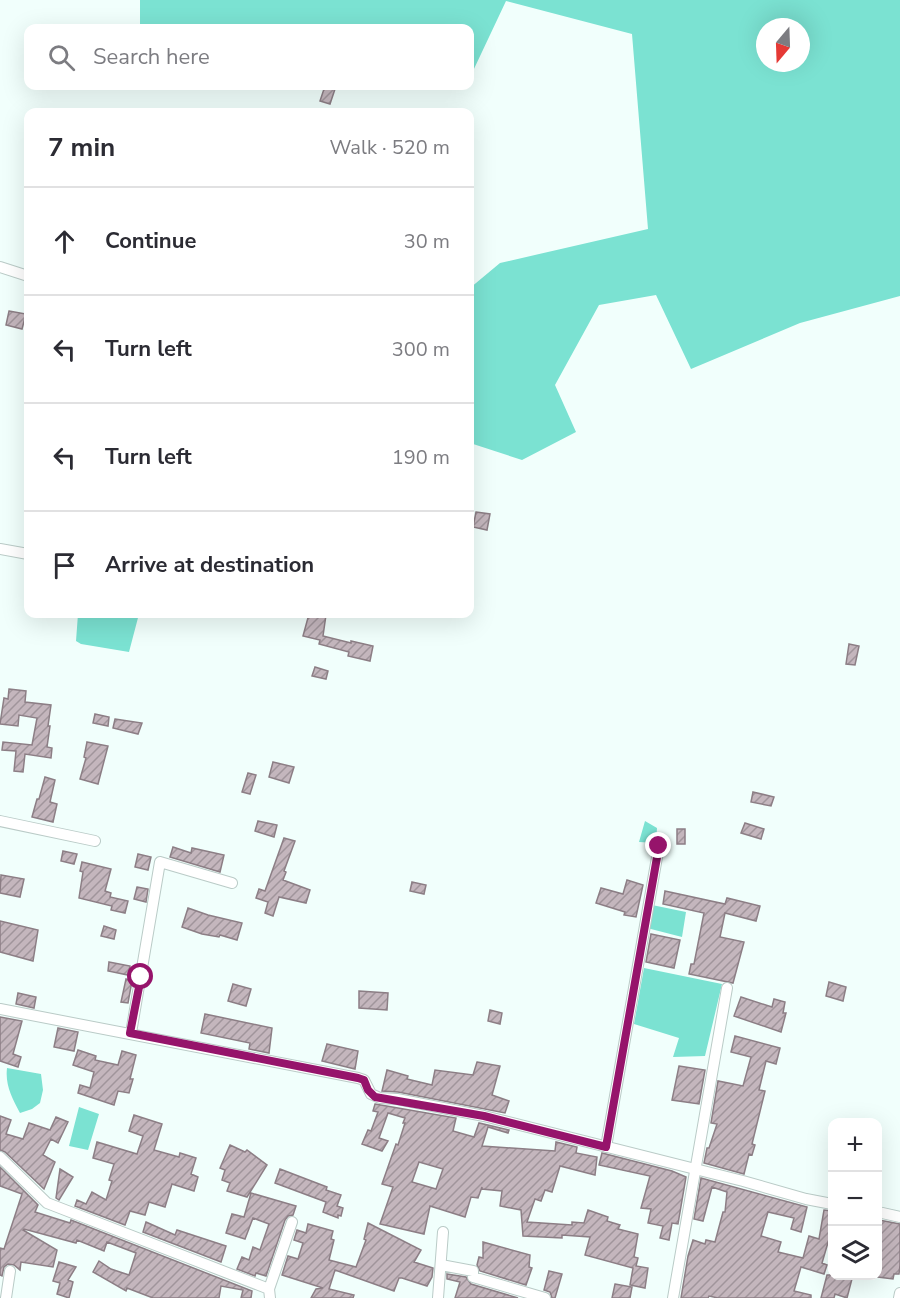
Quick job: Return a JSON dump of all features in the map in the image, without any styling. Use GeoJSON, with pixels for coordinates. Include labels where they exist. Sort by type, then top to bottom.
{"type":"FeatureCollection","features":[{"type":"Feature","properties":{"kind":"street"},"geometry":{"type":"LineString","coordinates":[[0,267],[24,275]]}},
{"type":"Feature","properties":{"kind":"street"},"geometry":{"type":"LineString","coordinates":[[0,549],[24,553]]}},
{"type":"Feature","properties":{"kind":"street"},"geometry":{"type":"LineString","coordinates":[[0,821],[94,840]]}},
{"type":"Feature","properties":{"kind":"street"},"geometry":{"type":"LineString","coordinates":[[606,1147],[659,846]]}},
{"type":"Feature","properties":{"kind":"street"},"geometry":{"type":"LineString","coordinates":[[130,1033],[160,862],[232,883]]}},
{"type":"Feature","properties":{"kind":"street"},"geometry":{"type":"LineString","coordinates":[[673,1298],[727,988]]}},
{"type":"Feature","properties":{"kind":"street"},"geometry":{"type":"LineString","coordinates":[[0,1009],[358,1078],[364,1080],[368,1090],[375,1097],[484,1116],[828,1203]]}},
{"type":"Feature","properties":{"kind":"street"},"geometry":{"type":"LineString","coordinates":[[0,1157],[47,1203],[269,1294],[292,1222]]}},
{"type":"Feature","properties":{"kind":"street"},"geometry":{"type":"LineString","coordinates":[[882,1213],[900,1217]]}},
{"type":"Feature","properties":{"kind":"street"},"geometry":{"type":"LineString","coordinates":[[438,1298],[444,1232]]}},
{"type":"Feature","properties":{"kind":"street"},"geometry":{"type":"LineString","coordinates":[[441,1265],[473,1271],[473,1277],[545,1298]]}},
{"type":"Feature","properties":{"kind":"street"},"geometry":{"type":"LineString","coordinates":[[6,1298],[10,1270]]}},
{"type":"Feature","properties":{"kind":"street"},"geometry":{"type":"LineString","coordinates":[[899,1298],[900,1293]]}},
{"type":"Feature","properties":{"kind":"shaded area"},"geometry":{"type":"Polygon","coordinates":[[[140,0],[900,0],[900,296],[800,323],[691,369],[656,295],[599,305],[555,385],[576,432],[522,460],[474,444],[474,285],[500,263],[648,229],[632,34],[506,1],[474,69],[474,24],[140,24],[140,0]]]}},
{"type":"Feature","properties":{"kind":"shaded area"},"geometry":{"type":"Polygon","coordinates":[[[78,618],[138,618],[129,652],[81,644],[76,641],[78,618]]]}},
{"type":"Feature","properties":{"kind":"shaded area"},"geometry":{"type":"Polygon","coordinates":[[[645,821],[657,828],[656,843],[639,842],[645,821]]]}},
{"type":"Feature","properties":{"kind":"shaded area"},"geometry":{"type":"Polygon","coordinates":[[[652,905],[686,912],[682,937],[647,928],[652,905]]]}},
{"type":"Feature","properties":{"kind":"shaded area"},"geometry":{"type":"Polygon","coordinates":[[[644,968],[722,984],[705,1056],[673,1057],[679,1038],[634,1024],[644,968]]]}},
{"type":"Feature","properties":{"kind":"shaded area"},"geometry":{"type":"Polygon","coordinates":[[[7,1068],[41,1074],[43,1090],[40,1103],[20,1113],[8,1086],[7,1068]]]}},
{"type":"Feature","properties":{"kind":"shaded area"},"geometry":{"type":"Polygon","coordinates":[[[79,1107],[99,1114],[88,1150],[69,1146],[79,1107]]]}},
{"type":"Feature","properties":{"kind":"building"},"geometry":{"type":"Polygon","coordinates":[[[324,90],[335,90],[330,104],[320,101],[324,90]]]}},
{"type":"Feature","properties":{"kind":"building"},"geometry":{"type":"Polygon","coordinates":[[[9,311],[24,314],[22,329],[6,325],[9,311]]]}},
{"type":"Feature","properties":{"kind":"building"},"geometry":{"type":"Polygon","coordinates":[[[476,512],[490,514],[487,530],[474,527],[476,512]]]}},
{"type":"Feature","properties":{"kind":"building"},"geometry":{"type":"Polygon","coordinates":[[[308,618],[326,618],[323,636],[373,646],[370,661],[348,656],[349,652],[319,644],[320,640],[303,636],[308,618]]]}},
{"type":"Feature","properties":{"kind":"building"},"geometry":{"type":"Polygon","coordinates":[[[849,644],[859,646],[855,665],[846,664],[849,644]]]}},
{"type":"Feature","properties":{"kind":"building"},"geometry":{"type":"Polygon","coordinates":[[[315,667],[328,671],[326,679],[312,676],[315,667]]]}},
{"type":"Feature","properties":{"kind":"building"},"geometry":{"type":"Polygon","coordinates":[[[9,689],[26,691],[25,702],[51,705],[47,747],[52,748],[51,758],[25,754],[23,772],[14,771],[16,751],[2,750],[3,742],[32,745],[37,718],[19,715],[18,726],[0,724],[4,698],[8,699],[9,689]]]}},
{"type":"Feature","properties":{"kind":"building"},"geometry":{"type":"Polygon","coordinates":[[[95,714],[109,717],[108,726],[93,723],[95,714]]]}},
{"type":"Feature","properties":{"kind":"building"},"geometry":{"type":"Polygon","coordinates":[[[115,719],[142,723],[138,734],[113,728],[115,719]]]}},
{"type":"Feature","properties":{"kind":"building"},"geometry":{"type":"Polygon","coordinates":[[[87,742],[108,746],[98,784],[80,779],[86,758],[84,757],[87,742]]]}},
{"type":"Feature","properties":{"kind":"building"},"geometry":{"type":"Polygon","coordinates":[[[273,762],[294,767],[289,783],[269,777],[273,762]]]}},
{"type":"Feature","properties":{"kind":"building"},"geometry":{"type":"Polygon","coordinates":[[[248,773],[256,775],[250,794],[242,792],[248,773]]]}},
{"type":"Feature","properties":{"kind":"building"},"geometry":{"type":"Polygon","coordinates":[[[45,777],[55,780],[50,802],[57,804],[53,822],[32,817],[45,777]]]}},
{"type":"Feature","properties":{"kind":"building"},"geometry":{"type":"Polygon","coordinates":[[[753,792],[774,797],[771,806],[751,802],[753,792]]]}},
{"type":"Feature","properties":{"kind":"building"},"geometry":{"type":"Polygon","coordinates":[[[258,821],[277,825],[274,837],[255,831],[258,821]]]}},
{"type":"Feature","properties":{"kind":"building"},"geometry":{"type":"Polygon","coordinates":[[[745,823],[764,829],[761,839],[741,833],[745,823]]]}},
{"type":"Feature","properties":{"kind":"building"},"geometry":{"type":"Polygon","coordinates":[[[677,829],[685,829],[685,844],[677,844],[677,829]]]}},
{"type":"Feature","properties":{"kind":"building"},"geometry":{"type":"Polygon","coordinates":[[[284,838],[295,841],[283,880],[310,890],[306,903],[279,897],[273,916],[265,913],[268,902],[256,898],[259,889],[265,891],[284,838]]]}},
{"type":"Feature","properties":{"kind":"building"},"geometry":{"type":"Polygon","coordinates":[[[173,847],[191,853],[192,848],[224,855],[220,872],[170,857],[173,847]]]}},
{"type":"Feature","properties":{"kind":"building"},"geometry":{"type":"Polygon","coordinates":[[[63,851],[77,854],[74,864],[61,861],[63,851]]]}},
{"type":"Feature","properties":{"kind":"building"},"geometry":{"type":"Polygon","coordinates":[[[138,854],[151,857],[148,870],[135,867],[138,854]]]}},
{"type":"Feature","properties":{"kind":"building"},"geometry":{"type":"Polygon","coordinates":[[[82,862],[111,869],[105,891],[111,893],[110,897],[128,901],[125,913],[111,910],[112,906],[79,898],[83,872],[80,871],[82,862]]]}},
{"type":"Feature","properties":{"kind":"building"},"geometry":{"type":"Polygon","coordinates":[[[1,875],[24,879],[20,897],[0,893],[1,875]]]}},
{"type":"Feature","properties":{"kind":"building"},"geometry":{"type":"Polygon","coordinates":[[[627,880],[643,885],[636,917],[624,915],[625,912],[596,903],[601,888],[623,894],[627,880]]]}},
{"type":"Feature","properties":{"kind":"building"},"geometry":{"type":"Polygon","coordinates":[[[412,882],[426,885],[424,894],[410,891],[412,882]]]}},
{"type":"Feature","properties":{"kind":"building"},"geometry":{"type":"Polygon","coordinates":[[[137,887],[148,889],[146,902],[134,899],[137,887]]]}},
{"type":"Feature","properties":{"kind":"building"},"geometry":{"type":"Polygon","coordinates":[[[665,891],[725,904],[727,898],[760,906],[756,921],[725,913],[720,937],[744,942],[733,983],[689,974],[691,964],[694,964],[704,913],[663,904],[665,891]]]}},
{"type":"Feature","properties":{"kind":"building"},"geometry":{"type":"Polygon","coordinates":[[[188,908],[242,923],[237,940],[220,935],[219,937],[202,934],[182,927],[188,908]]]}},
{"type":"Feature","properties":{"kind":"building"},"geometry":{"type":"Polygon","coordinates":[[[0,921],[38,930],[33,961],[0,952],[0,921]]]}},
{"type":"Feature","properties":{"kind":"building"},"geometry":{"type":"Polygon","coordinates":[[[104,926],[116,930],[114,939],[101,936],[104,926]]]}},
{"type":"Feature","properties":{"kind":"building"},"geometry":{"type":"Polygon","coordinates":[[[651,934],[680,940],[674,968],[646,962],[651,934]]]}},
{"type":"Feature","properties":{"kind":"building"},"geometry":{"type":"Polygon","coordinates":[[[109,962],[130,966],[128,975],[108,971],[109,962]]]}},
{"type":"Feature","properties":{"kind":"building"},"geometry":{"type":"Polygon","coordinates":[[[126,979],[132,981],[128,1003],[121,1002],[126,979]]]}},
{"type":"Feature","properties":{"kind":"building"},"geometry":{"type":"Polygon","coordinates":[[[829,982],[846,987],[843,1001],[826,996],[829,982]]]}},
{"type":"Feature","properties":{"kind":"building"},"geometry":{"type":"Polygon","coordinates":[[[233,984],[251,989],[246,1006],[228,1001],[233,984]]]}},
{"type":"Feature","properties":{"kind":"building"},"geometry":{"type":"Polygon","coordinates":[[[359,991],[388,993],[387,1010],[359,1008],[359,991]]]}},
{"type":"Feature","properties":{"kind":"building"},"geometry":{"type":"Polygon","coordinates":[[[18,993],[36,997],[34,1008],[16,1004],[18,993]]]}},
{"type":"Feature","properties":{"kind":"building"},"geometry":{"type":"Polygon","coordinates":[[[741,997],[772,1007],[774,999],[785,1002],[783,1013],[786,1013],[781,1032],[734,1016],[741,997]]]}},
{"type":"Feature","properties":{"kind":"building"},"geometry":{"type":"Polygon","coordinates":[[[490,1010],[502,1013],[500,1024],[488,1021],[490,1010]]]}},
{"type":"Feature","properties":{"kind":"building"},"geometry":{"type":"Polygon","coordinates":[[[205,1014],[272,1028],[269,1053],[249,1049],[250,1043],[201,1033],[205,1014]]]}},
{"type":"Feature","properties":{"kind":"building"},"geometry":{"type":"Polygon","coordinates":[[[0,1017],[22,1021],[13,1054],[21,1057],[18,1067],[0,1061],[0,1017]]]}},
{"type":"Feature","properties":{"kind":"building"},"geometry":{"type":"Polygon","coordinates":[[[58,1028],[78,1032],[74,1051],[54,1047],[58,1028]]]}},
{"type":"Feature","properties":{"kind":"building"},"geometry":{"type":"Polygon","coordinates":[[[735,1036],[780,1048],[776,1064],[766,1061],[759,1090],[765,1091],[752,1144],[755,1145],[752,1155],[749,1154],[744,1174],[704,1163],[707,1148],[709,1148],[717,1124],[711,1123],[718,1081],[743,1086],[751,1057],[731,1052],[735,1036]]]}},
{"type":"Feature","properties":{"kind":"building"},"geometry":{"type":"Polygon","coordinates":[[[327,1044],[358,1051],[355,1069],[322,1061],[327,1044]]]}},
{"type":"Feature","properties":{"kind":"building"},"geometry":{"type":"Polygon","coordinates":[[[78,1050],[96,1056],[95,1060],[118,1065],[122,1051],[136,1055],[129,1093],[118,1091],[114,1105],[78,1093],[80,1085],[90,1088],[94,1072],[73,1065],[78,1050]]]}},
{"type":"Feature","properties":{"kind":"building"},"geometry":{"type":"Polygon","coordinates":[[[477,1062],[500,1066],[492,1095],[509,1101],[505,1113],[398,1092],[382,1091],[387,1070],[408,1076],[407,1079],[432,1085],[435,1070],[473,1075],[477,1062]]]}},
{"type":"Feature","properties":{"kind":"building"},"geometry":{"type":"Polygon","coordinates":[[[679,1066],[705,1070],[699,1104],[672,1100],[679,1066]]]}},
{"type":"Feature","properties":{"kind":"building"},"geometry":{"type":"Polygon","coordinates":[[[375,1104],[456,1118],[453,1131],[474,1137],[479,1123],[509,1130],[508,1133],[488,1127],[482,1146],[555,1151],[556,1142],[577,1147],[576,1153],[597,1157],[595,1175],[560,1166],[552,1192],[545,1190],[541,1201],[535,1199],[527,1222],[572,1225],[572,1222],[584,1223],[588,1210],[608,1217],[607,1221],[620,1225],[618,1229],[638,1234],[634,1257],[638,1258],[636,1266],[648,1268],[645,1288],[630,1285],[633,1268],[585,1255],[590,1237],[523,1236],[521,1210],[500,1206],[502,1191],[482,1189],[482,1187],[478,1198],[471,1197],[465,1217],[430,1206],[424,1234],[380,1224],[393,1187],[382,1184],[396,1144],[398,1145],[405,1118],[388,1113],[379,1138],[388,1141],[382,1151],[362,1144],[368,1130],[371,1131],[378,1112],[373,1111],[375,1104]],[[419,1162],[412,1182],[436,1189],[443,1169],[419,1162]]]}},
{"type":"Feature","properties":{"kind":"building"},"geometry":{"type":"Polygon","coordinates":[[[134,1115],[162,1124],[154,1150],[179,1157],[180,1153],[196,1158],[191,1174],[198,1177],[194,1191],[172,1184],[165,1207],[149,1202],[145,1215],[130,1211],[125,1225],[75,1206],[77,1200],[86,1204],[92,1192],[106,1200],[114,1164],[93,1158],[97,1142],[137,1154],[143,1136],[129,1131],[134,1115]]]}},
{"type":"Feature","properties":{"kind":"building"},"geometry":{"type":"Polygon","coordinates":[[[0,1116],[11,1120],[6,1134],[23,1139],[29,1123],[50,1130],[56,1117],[68,1122],[58,1143],[51,1139],[43,1155],[55,1162],[44,1189],[5,1152],[0,1150],[0,1116]]]}},
{"type":"Feature","properties":{"kind":"building"},"geometry":{"type":"Polygon","coordinates":[[[230,1145],[245,1152],[247,1150],[267,1165],[247,1197],[227,1191],[230,1183],[222,1180],[225,1170],[220,1168],[230,1145]]]}},
{"type":"Feature","properties":{"kind":"building"},"geometry":{"type":"Polygon","coordinates":[[[602,1153],[672,1171],[686,1177],[678,1224],[672,1223],[669,1240],[660,1238],[663,1226],[648,1223],[651,1209],[641,1208],[650,1176],[599,1165],[602,1153]]]}},
{"type":"Feature","properties":{"kind":"building"},"geometry":{"type":"Polygon","coordinates":[[[0,1167],[38,1205],[35,1212],[70,1223],[71,1220],[252,1291],[251,1298],[241,1298],[243,1290],[221,1286],[219,1298],[153,1298],[127,1288],[126,1291],[93,1272],[99,1261],[111,1269],[129,1275],[136,1253],[107,1242],[104,1251],[77,1240],[76,1243],[24,1229],[57,1250],[53,1267],[21,1262],[20,1270],[8,1264],[4,1267],[2,1276],[0,1275],[0,1248],[4,1249],[22,1194],[0,1186],[0,1167]]]}},
{"type":"Feature","properties":{"kind":"building"},"geometry":{"type":"Polygon","coordinates":[[[60,1169],[73,1177],[59,1200],[56,1198],[60,1169]]]}},
{"type":"Feature","properties":{"kind":"building"},"geometry":{"type":"Polygon","coordinates":[[[280,1169],[327,1187],[326,1190],[341,1195],[337,1206],[343,1208],[341,1216],[338,1215],[338,1218],[323,1212],[326,1202],[275,1183],[280,1169]]]}},
{"type":"Feature","properties":{"kind":"building"},"geometry":{"type":"Polygon","coordinates":[[[701,1178],[807,1207],[801,1232],[791,1229],[794,1218],[768,1212],[761,1236],[781,1242],[778,1252],[803,1258],[809,1236],[819,1239],[824,1210],[828,1210],[828,1242],[822,1263],[827,1265],[824,1274],[801,1267],[794,1291],[811,1295],[811,1298],[718,1298],[709,1296],[708,1298],[681,1298],[693,1240],[705,1244],[706,1240],[715,1242],[723,1212],[725,1212],[727,1192],[712,1187],[703,1221],[694,1219],[701,1178]]]}},
{"type":"Feature","properties":{"kind":"building"},"geometry":{"type":"Polygon","coordinates":[[[251,1193],[296,1206],[293,1215],[288,1216],[285,1220],[266,1276],[256,1273],[255,1276],[237,1269],[242,1257],[249,1260],[253,1247],[260,1250],[269,1224],[253,1218],[245,1239],[226,1233],[232,1214],[244,1217],[251,1193]]]}},
{"type":"Feature","properties":{"kind":"building"},"geometry":{"type":"Polygon","coordinates":[[[882,1221],[900,1224],[899,1274],[894,1274],[893,1279],[882,1278],[882,1221]]]}},
{"type":"Feature","properties":{"kind":"building"},"geometry":{"type":"Polygon","coordinates":[[[146,1222],[175,1235],[177,1230],[226,1246],[221,1262],[143,1232],[146,1222]]]}},
{"type":"Feature","properties":{"kind":"building"},"geometry":{"type":"Polygon","coordinates":[[[368,1223],[421,1250],[414,1262],[433,1268],[432,1277],[427,1286],[399,1278],[394,1291],[335,1270],[329,1289],[354,1295],[353,1298],[311,1298],[316,1289],[323,1288],[282,1275],[288,1256],[298,1259],[303,1243],[294,1240],[297,1230],[306,1233],[308,1224],[333,1231],[331,1239],[334,1240],[329,1260],[356,1267],[366,1240],[364,1239],[368,1223]]]}},
{"type":"Feature","properties":{"kind":"building"},"geometry":{"type":"Polygon","coordinates":[[[483,1242],[530,1255],[529,1267],[532,1268],[526,1285],[480,1271],[477,1265],[479,1257],[483,1258],[483,1242]]]}},
{"type":"Feature","properties":{"kind":"building"},"geometry":{"type":"Polygon","coordinates":[[[59,1262],[76,1267],[68,1280],[73,1282],[69,1298],[57,1294],[60,1283],[53,1281],[59,1262]]]}},
{"type":"Feature","properties":{"kind":"building"},"geometry":{"type":"Polygon","coordinates":[[[549,1271],[562,1274],[555,1298],[552,1298],[550,1292],[544,1290],[549,1271]]]}},
{"type":"Feature","properties":{"kind":"building"},"geometry":{"type":"Polygon","coordinates":[[[447,1274],[466,1277],[471,1284],[518,1298],[455,1298],[460,1282],[447,1279],[447,1274]]]}},
{"type":"Feature","properties":{"kind":"building"},"geometry":{"type":"Polygon","coordinates":[[[827,1275],[828,1280],[852,1280],[847,1298],[835,1294],[834,1298],[821,1298],[827,1275]]]}},
{"type":"Feature","properties":{"kind":"building"},"geometry":{"type":"Polygon","coordinates":[[[615,1284],[632,1287],[630,1298],[612,1298],[615,1284]]]}},
{"type":"Feature","properties":{"kind":"route"},"geometry":{"type":"LineString","coordinates":[[141,977],[130,1033],[358,1078],[364,1080],[368,1090],[375,1097],[484,1116],[606,1147],[659,846]]}}]}
